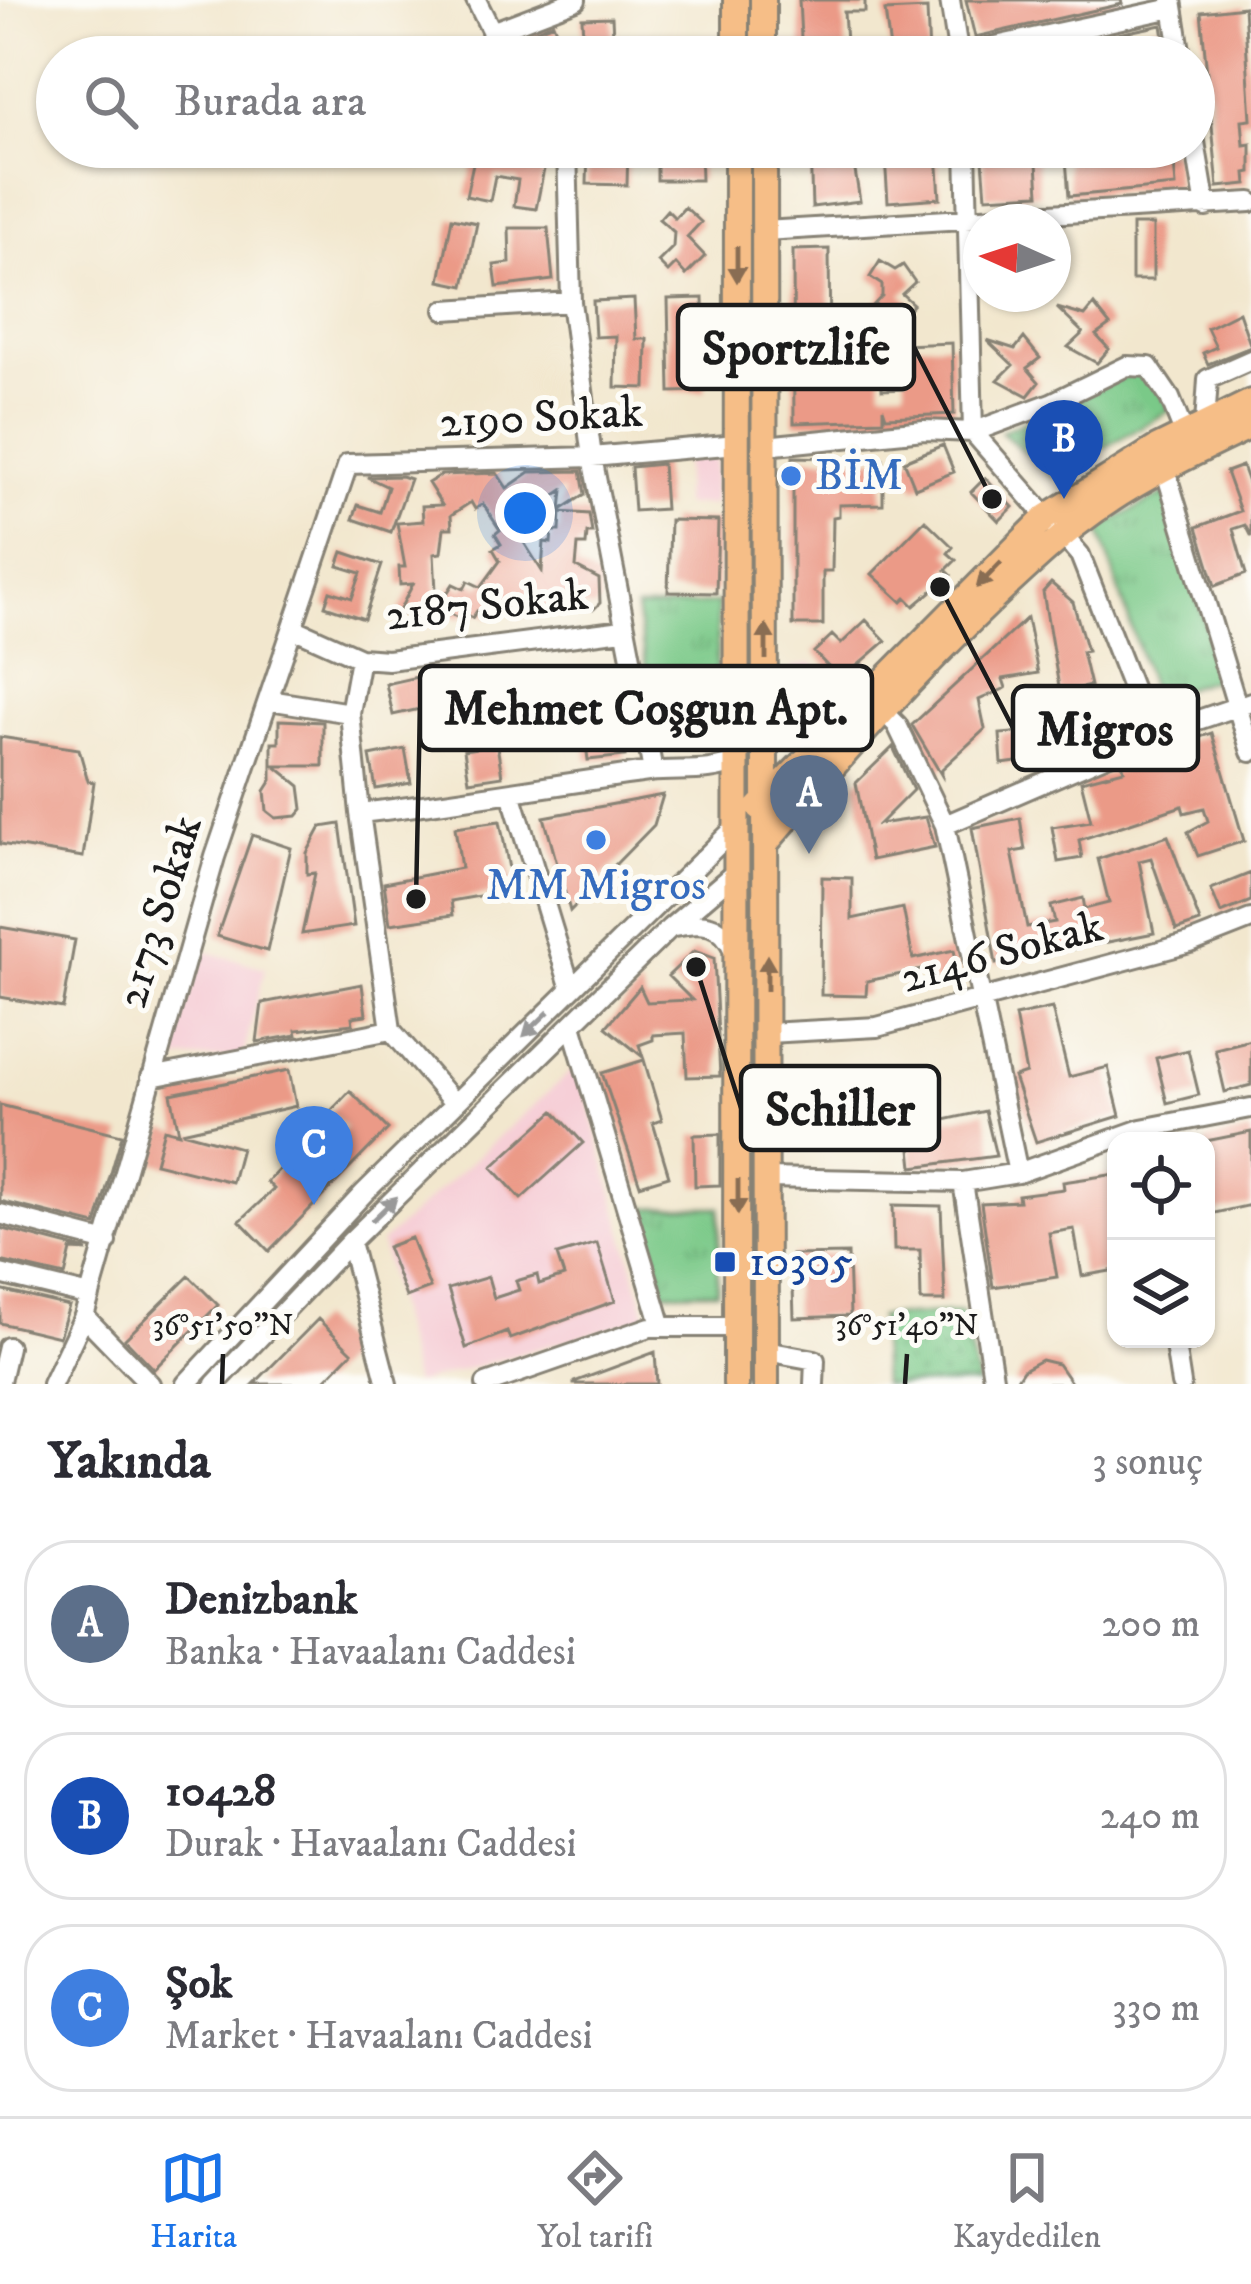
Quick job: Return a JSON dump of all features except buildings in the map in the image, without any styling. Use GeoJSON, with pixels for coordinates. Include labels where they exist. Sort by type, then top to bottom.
{"type":"FeatureCollection","features":[{"type":"Feature","properties":{"kind":"main road"},"geometry":{"type":"LineString","coordinates":[[736,0],[736,36]]}},
{"type":"Feature","properties":{"kind":"main road"},"geometry":{"type":"LineString","coordinates":[[763,0],[763,36]]}},
{"type":"Feature","properties":{"kind":"main road"},"geometry":{"type":"LineString","coordinates":[[736,168],[740,987],[736,1384]]}},
{"type":"Feature","properties":{"kind":"main road"},"geometry":{"type":"LineString","coordinates":[[764,168],[766,1384]]}},
{"type":"Feature","properties":{"kind":"main road"},"geometry":{"type":"LineString","coordinates":[[739,824],[1053,527],[1161,458],[1194,429],[1251,402]]}},
{"type":"Feature","properties":{"kind":"main road"},"geometry":{"type":"LineString","coordinates":[[1161,458],[1251,426]]}},
{"type":"Feature","properties":{"kind":"main road"},"geometry":{"type":"LineString","coordinates":[[738,870],[1053,527]]}},
{"type":"Feature","properties":{"kind":"main road"},"geometry":{"type":"LineString","coordinates":[[766,728],[786,752],[816,752]]}},
{"type":"Feature","properties":{"kind":"main road"},"geometry":{"type":"LineString","coordinates":[[767,895],[811,788]]}},
{"type":"Feature","properties":{"kind":"street"},"geometry":{"type":"LineString","coordinates":[[476,0],[491,36]]}},
{"type":"Feature","properties":{"kind":"street"},"geometry":{"type":"LineString","coordinates":[[492,32],[576,0]]}},
{"type":"Feature","properties":{"kind":"street"},"geometry":{"type":"LineString","coordinates":[[950,0],[956,36]]}},
{"type":"Feature","properties":{"kind":"street"},"geometry":{"type":"LineString","coordinates":[[1038,36],[1172,4],[1177,36]]}},
{"type":"Feature","properties":{"kind":"street"},"geometry":{"type":"LineString","coordinates":[[568,168],[572,302],[592,457],[653,771]]}},
{"type":"Feature","properties":{"kind":"street"},"geometry":{"type":"LineString","coordinates":[[967,168],[969,204]]}},
{"type":"Feature","properties":{"kind":"street"},"geometry":{"type":"LineString","coordinates":[[1199,168],[1206,207]]}},
{"type":"Feature","properties":{"kind":"street"},"geometry":{"type":"LineString","coordinates":[[1071,214],[1251,202]]}},
{"type":"Feature","properties":{"kind":"street"},"geometry":{"type":"LineString","coordinates":[[764,231],[963,219]]}},
{"type":"Feature","properties":{"kind":"street"},"geometry":{"type":"LineString","coordinates":[[446,310],[572,302]]}},
{"type":"Feature","properties":{"kind":"street"},"geometry":{"type":"LineString","coordinates":[[971,312],[973,432],[1080,555],[1151,736]]}},
{"type":"Feature","properties":{"kind":"street"},"geometry":{"type":"LineString","coordinates":[[1194,429],[1208,379],[1251,360]]}},
{"type":"Feature","properties":{"kind":"street"},"geometry":{"type":"LineString","coordinates":[[765,446],[924,430],[973,432],[1127,365],[1149,367],[1194,429]]}},
{"type":"Feature","properties":{"kind":"street","name":"2190 Sokak"},"geometry":{"type":"LineString","coordinates":[[348,464],[592,457],[737,444]]}},
{"type":"Feature","properties":{"kind":"street"},"geometry":{"type":"LineString","coordinates":[[1161,458],[1244,704],[1251,752]]}},
{"type":"Feature","properties":{"kind":"street","name":"2173 Sokak"},"geometry":{"type":"LineString","coordinates":[[52,1384],[84,1316],[215,857],[348,464]]}},
{"type":"Feature","properties":{"kind":"street","name":"2187 Sokak"},"geometry":{"type":"LineString","coordinates":[[293,628],[360,658],[388,660],[623,630]]}},
{"type":"Feature","properties":{"kind":"street"},"geometry":{"type":"LineString","coordinates":[[360,658],[350,713],[392,1030],[454,1103]]}},
{"type":"Feature","properties":{"kind":"street"},"geometry":{"type":"LineString","coordinates":[[269,700],[350,713]]}},
{"type":"Feature","properties":{"kind":"street"},"geometry":{"type":"LineString","coordinates":[[945,825],[1151,736],[1244,704]]}},
{"type":"Feature","properties":{"kind":"street"},"geometry":{"type":"LineString","coordinates":[[884,712],[896,725],[945,825],[1018,1173]]}},
{"type":"Feature","properties":{"kind":"street"},"geometry":{"type":"LineString","coordinates":[[360,813],[512,796],[653,771],[708,773],[738,755]]}},
{"type":"Feature","properties":{"kind":"street"},"geometry":{"type":"LineString","coordinates":[[702,858],[727,811],[738,755]]}},
{"type":"Feature","properties":{"kind":"street"},"geometry":{"type":"LineString","coordinates":[[512,796],[571,988]]}},
{"type":"Feature","properties":{"kind":"street"},"geometry":{"type":"LineString","coordinates":[[186,1384],[454,1103],[739,824]]}},
{"type":"Feature","properties":{"kind":"street"},"geometry":{"type":"LineString","coordinates":[[215,1384],[350,1242],[670,928],[738,870]]}},
{"type":"Feature","properties":{"kind":"street","name":"2146 Sokak"},"geometry":{"type":"LineString","coordinates":[[767,1033],[877,1027],[1190,944],[1251,919]]}},
{"type":"Feature","properties":{"kind":"street"},"geometry":{"type":"LineString","coordinates":[[670,928],[704,922],[720,929],[734,945],[740,987]]}},
{"type":"Feature","properties":{"kind":"street"},"geometry":{"type":"LineString","coordinates":[[572,1025],[662,1327]]}},
{"type":"Feature","properties":{"kind":"street"},"geometry":{"type":"LineString","coordinates":[[151,1078],[392,1030]]}},
{"type":"Feature","properties":{"kind":"street"},"geometry":{"type":"LineString","coordinates":[[1154,1132],[1251,1108]]}},
{"type":"Feature","properties":{"kind":"street"},"geometry":{"type":"LineString","coordinates":[[766,1178],[963,1181],[1018,1173],[1107,1146]]}},
{"type":"Feature","properties":{"kind":"street"},"geometry":{"type":"LineString","coordinates":[[963,1181],[994,1384]]}},
{"type":"Feature","properties":{"kind":"street"},"geometry":{"type":"LineString","coordinates":[[0,1214],[107,1241]]}},
{"type":"Feature","properties":{"kind":"street"},"geometry":{"type":"LineString","coordinates":[[350,1242],[387,1384]]}},
{"type":"Feature","properties":{"kind":"street"},"geometry":{"type":"LineString","coordinates":[[0,1274],[90,1296]]}},
{"type":"Feature","properties":{"kind":"street"},"geometry":{"type":"LineString","coordinates":[[84,1316],[149,1384]]}},
{"type":"Feature","properties":{"kind":"street"},"geometry":{"type":"LineString","coordinates":[[486,1384],[662,1327],[737,1327]]}},
{"type":"Feature","properties":{"kind":"street"},"geometry":{"type":"LineString","coordinates":[[0,1381],[8,1347]]}},
{"type":"Feature","properties":{"kind":"street"},"geometry":{"type":"LineString","coordinates":[[1175,1348],[1181,1384]]}},
{"type":"Feature","properties":{"kind":"street"},"geometry":{"type":"LineString","coordinates":[[766,1351],[814,1360],[814,1384]]}},
{"type":"Feature","properties":{"kind":"shaded area"},"geometry":{"type":"Polygon","coordinates":[[[685,456],[715,457],[714,505],[683,505],[685,456]]]}},
{"type":"Feature","properties":{"kind":"shaded area"},"geometry":{"type":"Polygon","coordinates":[[[812,663],[839,690],[812,716],[792,698],[792,667],[812,663]]]}},
{"type":"Feature","properties":{"kind":"shaded area"},"geometry":{"type":"Polygon","coordinates":[[[204,951],[265,968],[243,1057],[169,1060],[204,951]]]}},
{"type":"Feature","properties":{"kind":"shaded area"},"geometry":{"type":"Polygon","coordinates":[[[578,1065],[647,1317],[414,1384],[381,1243],[578,1065]]]}},
{"type":"Feature","properties":{"kind":"green space"},"geometry":{"type":"Polygon","coordinates":[[[1136,371],[1149,372],[1171,410],[1053,477],[1001,432],[1136,371]]]}},
{"type":"Feature","properties":{"kind":"green space"},"geometry":{"type":"Polygon","coordinates":[[[1166,493],[1221,677],[1154,698],[1099,528],[1166,493]]]}},
{"type":"Feature","properties":{"kind":"green space"},"geometry":{"type":"Polygon","coordinates":[[[718,603],[715,738],[658,737],[636,609],[718,603]]]}},
{"type":"Feature","properties":{"kind":"green space"},"geometry":{"type":"Polygon","coordinates":[[[720,1207],[717,1291],[664,1292],[644,1208],[720,1207]]]}},
{"type":"Feature","properties":{"kind":"green space"},"geometry":{"type":"Polygon","coordinates":[[[962,1312],[978,1384],[882,1384],[879,1317],[962,1312]]]}},
{"type":"Feature","properties":{"kind":"place","name":"BİM"},"geometry":{"type":"Point","coordinates":[791,476]}},
{"type":"Feature","properties":{"kind":"place","name":"Sportzlife"},"geometry":{"type":"Point","coordinates":[992,499]}},
{"type":"Feature","properties":{"kind":"place","name":"10428"},"geometry":{"type":"Point","coordinates":[1064,499]}},
{"type":"Feature","properties":{"kind":"place","name":"Migros"},"geometry":{"type":"Point","coordinates":[940,587]}},
{"type":"Feature","properties":{"kind":"place","name":"MM Migros"},"geometry":{"type":"Point","coordinates":[596,840]}},
{"type":"Feature","properties":{"kind":"place","name":"Denizbank"},"geometry":{"type":"Point","coordinates":[809,854]}},
{"type":"Feature","properties":{"kind":"place","name":"Mehmet Coşgun Apt."},"geometry":{"type":"Point","coordinates":[416,899]}},
{"type":"Feature","properties":{"kind":"place","name":"Schiller"},"geometry":{"type":"Point","coordinates":[696,967]}},
{"type":"Feature","properties":{"kind":"place","name":"Şok"},"geometry":{"type":"Point","coordinates":[314,1205]}},
{"type":"Feature","properties":{"kind":"place","name":"10305"},"geometry":{"type":"Point","coordinates":[725,1262]}}]}
